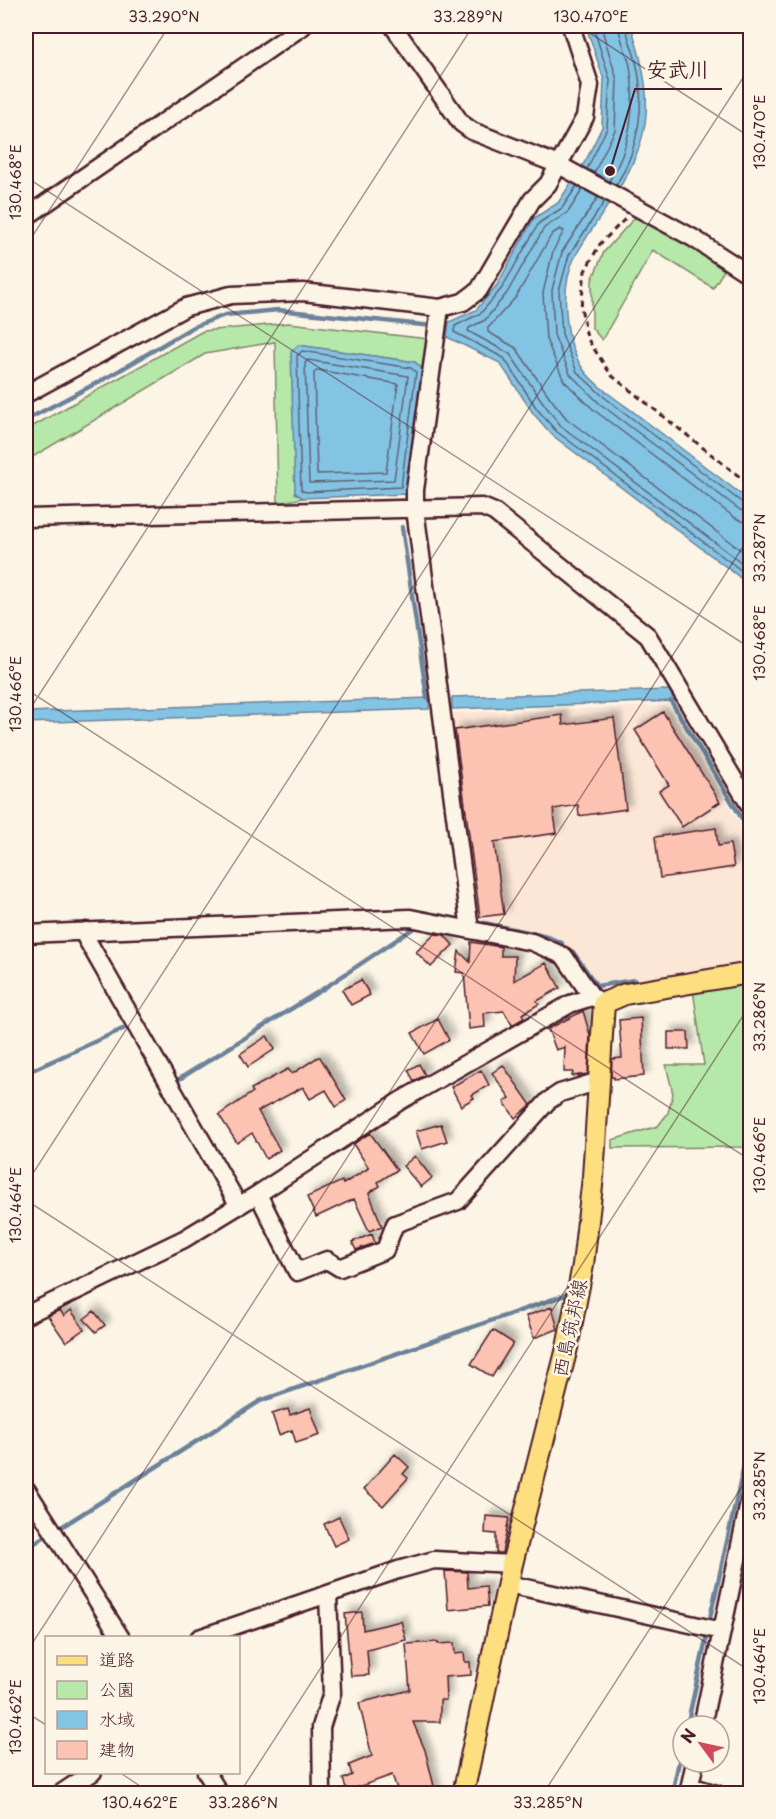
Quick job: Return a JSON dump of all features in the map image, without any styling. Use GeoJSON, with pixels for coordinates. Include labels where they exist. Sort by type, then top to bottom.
{"type":"FeatureCollection","features":[{"type":"Feature","properties":{"kind":"main road"},"geometry":{"type":"LineString","coordinates":[[598,1000],[750,973]]}},
{"type":"Feature","properties":{"kind":"main road","name":"西島筑邦線"},"geometry":{"type":"LineString","coordinates":[[463,1794],[512,1564],[567,1348],[583,1265],[593,1177],[600,1081],[598,1000]]}},
{"type":"Feature","properties":{"kind":"street"},"geometry":{"type":"LineString","coordinates":[[26,218],[303,26]]}},
{"type":"Feature","properties":{"kind":"street"},"geometry":{"type":"LineString","coordinates":[[393,26],[461,123],[472,131],[561,167],[693,238],[750,275]]}},
{"type":"Feature","properties":{"kind":"street"},"geometry":{"type":"LineString","coordinates":[[26,394],[186,307],[231,296],[303,292],[440,308],[464,302],[479,290],[532,200],[561,167],[585,117],[590,85],[571,26]]}},
{"type":"Feature","properties":{"kind":"street"},"geometry":{"type":"LineString","coordinates":[[440,308],[415,490],[415,509],[470,930]]}},
{"type":"Feature","properties":{"kind":"street"},"geometry":{"type":"LineString","coordinates":[[26,518],[482,507],[494,512],[648,636],[750,806]]}},
{"type":"Feature","properties":{"kind":"street"},"geometry":{"type":"LineString","coordinates":[[26,934],[410,918],[532,942],[564,956],[598,1000],[570,1004],[400,1101],[258,1194],[184,1239],[26,1316]]}},
{"type":"Feature","properties":{"kind":"street"},"geometry":{"type":"LineString","coordinates":[[86,931],[86,938],[239,1206]]}},
{"type":"Feature","properties":{"kind":"street"},"geometry":{"type":"LineString","coordinates":[[258,1194],[297,1272],[327,1260],[340,1268],[385,1250],[395,1224],[458,1201],[548,1101],[560,1093],[600,1081]]}},
{"type":"Feature","properties":{"kind":"street"},"geometry":{"type":"LineString","coordinates":[[26,1489],[120,1636]]}},
{"type":"Feature","properties":{"kind":"street"},"geometry":{"type":"LineString","coordinates":[[705,1714],[750,1498]]}},
{"type":"Feature","properties":{"kind":"street"},"geometry":{"type":"LineString","coordinates":[[205,1636],[398,1570],[434,1560],[512,1564]]}},
{"type":"Feature","properties":{"kind":"street"},"geometry":{"type":"LineString","coordinates":[[508,1584],[722,1631]]}},
{"type":"Feature","properties":{"kind":"street"},"geometry":{"type":"LineString","coordinates":[[322,1794],[321,1727],[332,1694],[328,1595]]}},
{"type":"Feature","properties":{"kind":"street"},"geometry":{"type":"LineString","coordinates":[[60,1794],[91,1774]]}},
{"type":"Feature","properties":{"kind":"street"},"geometry":{"type":"LineString","coordinates":[[207,1774],[220,1794]]}},
{"type":"Feature","properties":{"kind":"street"},"geometry":{"type":"LineString","coordinates":[[692,1774],[689,1790],[717,1794]]}},
{"type":"Feature","properties":{"kind":"path"},"geometry":{"type":"LineString","coordinates":[[630,203],[626,218],[600,244],[585,271],[581,307],[587,338],[611,375],[750,485]]}},
{"type":"Feature","properties":{"kind":"shaded area"},"geometry":{"type":"Polygon","coordinates":[[[667,706],[750,840],[750,966],[597,988],[568,951],[541,937],[477,922],[449,713],[667,706]]]}},
{"type":"Feature","properties":{"kind":"green space"},"geometry":{"type":"Polygon","coordinates":[[[638,214],[726,267],[713,288],[653,250],[602,340],[592,328],[592,280],[604,252],[638,214]]]}},
{"type":"Feature","properties":{"kind":"green space"},"geometry":{"type":"Polygon","coordinates":[[[289,323],[428,339],[423,370],[415,362],[298,345],[295,493],[303,498],[278,503],[275,342],[205,354],[26,461],[26,430],[203,331],[289,323]]]}},
{"type":"Feature","properties":{"kind":"green space"},"geometry":{"type":"Polygon","coordinates":[[[750,985],[750,1147],[612,1148],[612,1140],[658,1126],[668,1113],[673,1094],[666,1065],[704,1065],[693,990],[750,985]]]}},
{"type":"Feature","properties":{"kind":"water"},"geometry":{"type":"Polygon","coordinates":[[[586,26],[631,26],[643,69],[646,112],[641,141],[628,173],[576,255],[571,267],[567,282],[566,313],[572,344],[583,369],[600,387],[750,501],[750,588],[738,576],[552,435],[533,413],[500,363],[447,337],[449,322],[476,310],[497,285],[534,218],[558,203],[586,160],[602,127],[604,80],[586,26]]]}},
{"type":"Feature","properties":{"kind":"water"},"geometry":{"type":"Polygon","coordinates":[[[298,345],[415,362],[423,370],[407,494],[303,498],[295,493],[291,352],[298,345]]]}},
{"type":"Feature","properties":{"kind":"water"},"geometry":{"type":"Polygon","coordinates":[[[669,690],[675,701],[452,709],[452,697],[669,690]]]}},
{"type":"Feature","properties":{"kind":"water"},"geometry":{"type":"Polygon","coordinates":[[[429,698],[429,709],[26,723],[26,712],[429,698]]]}},
{"type":"Feature","properties":{"kind":"building"},"geometry":{"type":"Polygon","coordinates":[[[663,712],[720,802],[682,827],[659,791],[669,785],[635,730],[663,712]]]}},
{"type":"Feature","properties":{"kind":"building"},"geometry":{"type":"Polygon","coordinates":[[[562,715],[563,725],[614,718],[626,809],[579,816],[578,805],[553,809],[557,833],[494,842],[504,914],[480,917],[455,730],[562,715]]]}},
{"type":"Feature","properties":{"kind":"building"},"geometry":{"type":"Polygon","coordinates":[[[716,828],[718,846],[730,844],[734,867],[660,878],[655,837],[716,828]]]}},
{"type":"Feature","properties":{"kind":"building"},"geometry":{"type":"Polygon","coordinates":[[[435,934],[444,935],[453,945],[431,967],[416,952],[435,934]]]}},
{"type":"Feature","properties":{"kind":"building"},"geometry":{"type":"Polygon","coordinates":[[[471,942],[501,947],[501,956],[515,956],[514,981],[546,963],[560,988],[537,1001],[539,1004],[522,1014],[524,1018],[512,1025],[504,1011],[484,1013],[485,1027],[469,1029],[464,973],[456,972],[459,951],[470,962],[471,942]]]}},
{"type":"Feature","properties":{"kind":"building"},"geometry":{"type":"Polygon","coordinates":[[[361,980],[370,995],[351,1005],[342,990],[361,980]]]}},
{"type":"Feature","properties":{"kind":"building"},"geometry":{"type":"Polygon","coordinates":[[[583,1011],[590,1035],[588,1074],[572,1076],[573,1072],[564,1072],[565,1047],[556,1050],[548,1029],[583,1011]]]}},
{"type":"Feature","properties":{"kind":"building"},"geometry":{"type":"Polygon","coordinates":[[[641,1018],[644,1076],[614,1079],[611,1077],[612,1059],[622,1058],[619,1020],[641,1018]]]}},
{"type":"Feature","properties":{"kind":"building"},"geometry":{"type":"Polygon","coordinates":[[[438,1019],[449,1040],[424,1054],[412,1033],[438,1019]]]}},
{"type":"Feature","properties":{"kind":"building"},"geometry":{"type":"Polygon","coordinates":[[[668,1032],[688,1032],[689,1049],[668,1049],[668,1032]]]}},
{"type":"Feature","properties":{"kind":"building"},"geometry":{"type":"Polygon","coordinates":[[[267,1036],[275,1049],[248,1067],[240,1054],[267,1036]]]}},
{"type":"Feature","properties":{"kind":"building"},"geometry":{"type":"Polygon","coordinates":[[[318,1057],[346,1100],[336,1107],[326,1090],[310,1099],[303,1087],[258,1111],[280,1150],[266,1159],[252,1133],[237,1143],[219,1115],[253,1092],[251,1089],[288,1069],[292,1074],[318,1057]]]}},
{"type":"Feature","properties":{"kind":"building"},"geometry":{"type":"Polygon","coordinates":[[[419,1064],[425,1075],[414,1081],[408,1070],[419,1064]]]}},
{"type":"Feature","properties":{"kind":"building"},"geometry":{"type":"Polygon","coordinates":[[[503,1065],[531,1105],[515,1118],[504,1102],[510,1098],[492,1073],[503,1065]]]}},
{"type":"Feature","properties":{"kind":"building"},"geometry":{"type":"Polygon","coordinates":[[[481,1070],[489,1085],[472,1095],[474,1098],[461,1106],[451,1087],[481,1070]]]}},
{"type":"Feature","properties":{"kind":"building"},"geometry":{"type":"Polygon","coordinates":[[[441,1124],[447,1141],[422,1149],[416,1131],[441,1124]]]}},
{"type":"Feature","properties":{"kind":"building"},"geometry":{"type":"Polygon","coordinates":[[[370,1133],[397,1170],[378,1182],[380,1186],[369,1193],[382,1226],[369,1231],[354,1199],[316,1217],[307,1197],[342,1181],[343,1184],[369,1168],[353,1144],[370,1133]]]}},
{"type":"Feature","properties":{"kind":"building"},"geometry":{"type":"Polygon","coordinates":[[[415,1156],[432,1178],[421,1187],[403,1166],[415,1156]]]}},
{"type":"Feature","properties":{"kind":"building"},"geometry":{"type":"Polygon","coordinates":[[[372,1234],[375,1243],[356,1250],[352,1242],[372,1234]]]}},
{"type":"Feature","properties":{"kind":"building"},"geometry":{"type":"Polygon","coordinates":[[[552,1307],[558,1329],[534,1338],[526,1316],[552,1307]]]}},
{"type":"Feature","properties":{"kind":"building"},"geometry":{"type":"Polygon","coordinates":[[[60,1310],[64,1316],[71,1310],[84,1329],[66,1342],[48,1316],[60,1310]]]}},
{"type":"Feature","properties":{"kind":"building"},"geometry":{"type":"Polygon","coordinates":[[[94,1311],[105,1325],[96,1332],[84,1319],[94,1311]]]}},
{"type":"Feature","properties":{"kind":"building"},"geometry":{"type":"Polygon","coordinates":[[[493,1330],[513,1343],[492,1377],[471,1364],[493,1330]]]}},
{"type":"Feature","properties":{"kind":"building"},"geometry":{"type":"Polygon","coordinates":[[[310,1408],[320,1435],[296,1443],[292,1430],[279,1435],[272,1414],[288,1409],[290,1415],[310,1408]]]}},
{"type":"Feature","properties":{"kind":"building"},"geometry":{"type":"Polygon","coordinates":[[[395,1454],[409,1467],[403,1474],[408,1478],[383,1506],[364,1489],[395,1454]]]}},
{"type":"Feature","properties":{"kind":"building"},"geometry":{"type":"Polygon","coordinates":[[[486,1516],[509,1518],[502,1553],[496,1553],[496,1534],[485,1533],[486,1516]]]}},
{"type":"Feature","properties":{"kind":"building"},"geometry":{"type":"Polygon","coordinates":[[[339,1517],[349,1539],[334,1546],[324,1524],[339,1517]]]}},
{"type":"Feature","properties":{"kind":"building"},"geometry":{"type":"Polygon","coordinates":[[[445,1571],[467,1572],[468,1588],[486,1586],[488,1606],[448,1610],[445,1571]]]}},
{"type":"Feature","properties":{"kind":"building"},"geometry":{"type":"Polygon","coordinates":[[[362,1612],[363,1630],[401,1621],[406,1640],[367,1650],[369,1675],[351,1676],[345,1614],[362,1612]]]}},
{"type":"Feature","properties":{"kind":"building"},"geometry":{"type":"Polygon","coordinates":[[[438,1642],[438,1644],[454,1643],[455,1654],[464,1653],[465,1662],[470,1662],[471,1675],[445,1677],[446,1700],[440,1700],[440,1722],[413,1722],[425,1750],[436,1794],[399,1794],[392,1775],[347,1791],[343,1779],[352,1775],[349,1765],[372,1756],[359,1703],[410,1690],[406,1644],[438,1642]]]}},
{"type":"Feature","properties":{"kind":"waterway"},"geometry":{"type":"LineString","coordinates":[[26,420],[110,376],[193,327],[225,315],[278,310],[433,326]]}},
{"type":"Feature","properties":{"kind":"waterway"},"geometry":{"type":"LineString","coordinates":[[402,527],[427,698]]}},
{"type":"Feature","properties":{"kind":"waterway"},"geometry":{"type":"LineString","coordinates":[[671,701],[750,832]]}},
{"type":"Feature","properties":{"kind":"waterway"},"geometry":{"type":"LineString","coordinates":[[484,923],[543,935],[562,943]]}},
{"type":"Feature","properties":{"kind":"waterway"},"geometry":{"type":"LineString","coordinates":[[176,1081],[326,987],[417,926]]}},
{"type":"Feature","properties":{"kind":"waterway"},"geometry":{"type":"LineString","coordinates":[[573,952],[597,986],[634,980]]}},
{"type":"Feature","properties":{"kind":"waterway"},"geometry":{"type":"LineString","coordinates":[[26,1073],[127,1027],[130,1031]]}},
{"type":"Feature","properties":{"kind":"waterway"},"geometry":{"type":"LineString","coordinates":[[63,1526],[260,1401],[568,1294]]}},
{"type":"Feature","properties":{"kind":"waterway"},"geometry":{"type":"LineString","coordinates":[[710,1618],[750,1438]]}},
{"type":"Feature","properties":{"kind":"waterway"},"geometry":{"type":"LineString","coordinates":[[26,1549],[44,1537]]}},
{"type":"Feature","properties":{"kind":"waterway"},"geometry":{"type":"LineString","coordinates":[[690,1714],[707,1635]]}},
{"type":"Feature","properties":{"kind":"waterway"},"geometry":{"type":"LineString","coordinates":[[672,1794],[676,1774]]}},
{"type":"Feature","properties":{"kind":"place","name":"安武川"},"geometry":{"type":"Point","coordinates":[610,171]}}]}
